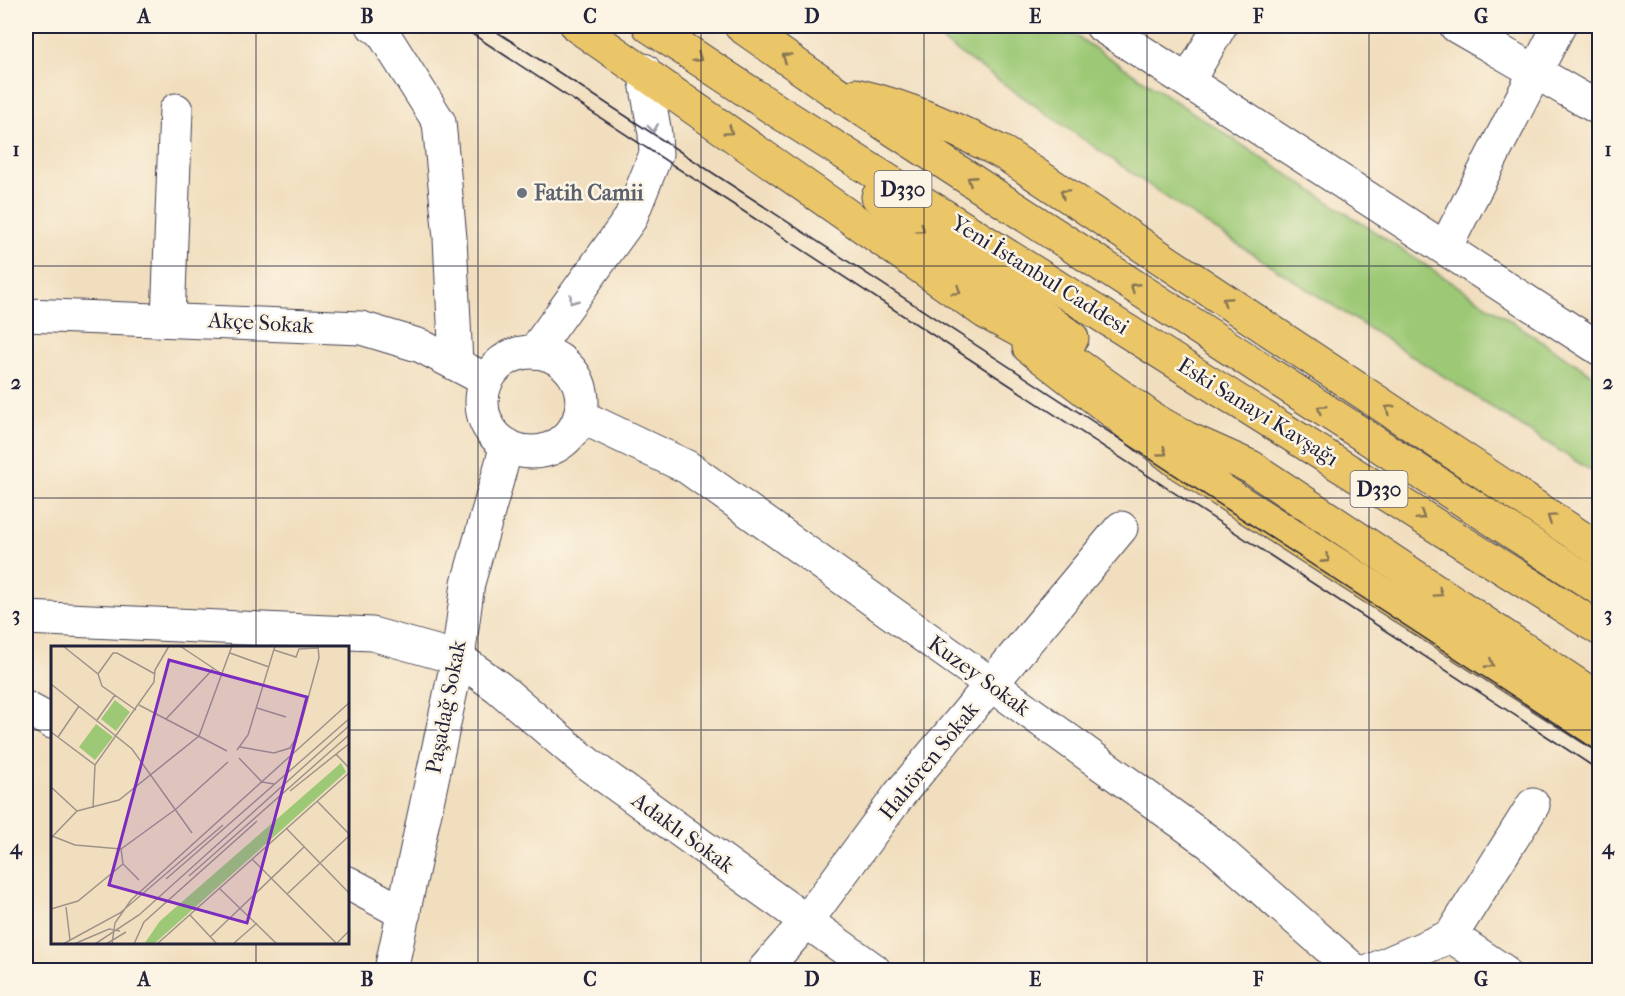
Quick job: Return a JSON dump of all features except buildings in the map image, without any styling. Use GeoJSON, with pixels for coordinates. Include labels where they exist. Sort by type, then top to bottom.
{"type":"FeatureCollection","features":[{"type":"Feature","properties":{"kind":"main road"},"geometry":{"type":"LineString","coordinates":[[577,26],[644,70],[986,312],[1078,388],[1182,465],[1599,734]]}},
{"type":"Feature","properties":{"kind":"main road","name":"Yeni İstanbul Caddesi"},"geometry":{"type":"LineString","coordinates":[[650,26],[779,112],[1159,350]]}},
{"type":"Feature","properties":{"kind":"main road","name":"Yeni İstanbul Caddesi"},"geometry":{"type":"LineString","coordinates":[[741,26],[831,89],[1183,319]]}},
{"type":"Feature","properties":{"kind":"main road"},"geometry":{"type":"LineString","coordinates":[[831,89],[892,103],[951,127],[1005,154],[1599,550]]}},
{"type":"Feature","properties":{"kind":"main road"},"geometry":{"type":"LineString","coordinates":[[779,112],[837,164],[887,204],[1251,467],[1599,700]]}},
{"type":"Feature","properties":{"kind":"main road"},"geometry":{"type":"LineString","coordinates":[[986,312],[1059,352],[1154,420],[1186,438],[1251,467]]}},
{"type":"Feature","properties":{"kind":"main road","name":"Eski Sanayi Kavşağı"},"geometry":{"type":"LineString","coordinates":[[1183,319],[1599,589]]}},
{"type":"Feature","properties":{"kind":"main road","name":"Eski Sanayi Kavşağı"},"geometry":{"type":"LineString","coordinates":[[1159,350],[1599,629]]}},
{"type":"Feature","properties":{"kind":"street"},"geometry":{"type":"LineString","coordinates":[[373,26],[379,27],[439,122],[450,238],[456,364]]}},
{"type":"Feature","properties":{"kind":"street"},"geometry":{"type":"LineString","coordinates":[[1102,26],[1599,349]]}},
{"type":"Feature","properties":{"kind":"street"},"geometry":{"type":"LineString","coordinates":[[1188,81],[1220,26]]}},
{"type":"Feature","properties":{"kind":"street"},"geometry":{"type":"LineString","coordinates":[[1456,26],[1599,109]]}},
{"type":"Feature","properties":{"kind":"street"},"geometry":{"type":"LineString","coordinates":[[1444,248],[1559,26]]}},
{"type":"Feature","properties":{"kind":"street"},"geometry":{"type":"LineString","coordinates":[[534,352],[630,219],[656,154],[655,134],[644,70]]}},
{"type":"Feature","properties":{"kind":"street"},"geometry":{"type":"LineString","coordinates":[[168,319],[176,110]]}},
{"type":"Feature","properties":{"kind":"street","name":"Akçe Sokak"},"geometry":{"type":"LineString","coordinates":[[26,315],[361,328],[421,346],[486,380]]}},
{"type":"Feature","properties":{"kind":"street"},"geometry":{"type":"LineString","coordinates":[[534,352],[559,359],[571,370],[579,384],[582,400],[580,416],[573,431],[562,442],[547,450],[531,453],[507,445],[489,429],[483,413],[482,396],[486,380],[496,366],[510,356],[534,352]]}},
{"type":"Feature","properties":{"kind":"street","name":"Kuzey Sokak"},"geometry":{"type":"LineString","coordinates":[[580,416],[687,467],[991,684],[1209,843],[1354,970]]}},
{"type":"Feature","properties":{"kind":"street","name":"Paşadağ Sokak"},"geometry":{"type":"LineString","coordinates":[[392,970],[458,658],[468,583],[507,445]]}},
{"type":"Feature","properties":{"kind":"street","name":"Halıören Sokak"},"geometry":{"type":"LineString","coordinates":[[764,970],[806,922],[899,795],[1121,528]]}},
{"type":"Feature","properties":{"kind":"street"},"geometry":{"type":"LineString","coordinates":[[26,618],[372,634],[458,658]]}},
{"type":"Feature","properties":{"kind":"street","name":"Adaklı Sokak"},"geometry":{"type":"LineString","coordinates":[[458,658],[498,687],[588,765],[874,970]]}},
{"type":"Feature","properties":{"kind":"street"},"geometry":{"type":"LineString","coordinates":[[26,708],[51,721]]}},
{"type":"Feature","properties":{"kind":"street"},"geometry":{"type":"LineString","coordinates":[[1373,970],[1451,936],[1533,805]]}},
{"type":"Feature","properties":{"kind":"street"},"geometry":{"type":"LineString","coordinates":[[350,884],[404,913]]}},
{"type":"Feature","properties":{"kind":"street"},"geometry":{"type":"LineString","coordinates":[[1451,936],[1502,970]]}},
{"type":"Feature","properties":{"kind":"green space"},"geometry":{"type":"Polygon","coordinates":[[[921,26],[1061,26],[1599,379],[1599,476],[1189,213],[921,26]]]}},
{"type":"Feature","properties":{"kind":"tram line"},"geometry":{"type":"LineString","coordinates":[[460,26],[1600,771]]}},
{"type":"Feature","properties":{"kind":"tram line"},"geometry":{"type":"LineString","coordinates":[[488,26],[1600,753]]}},
{"type":"Feature","properties":{"kind":"place","name":"Fatih Camii"},"geometry":{"type":"Point","coordinates":[522,193]}}]}
